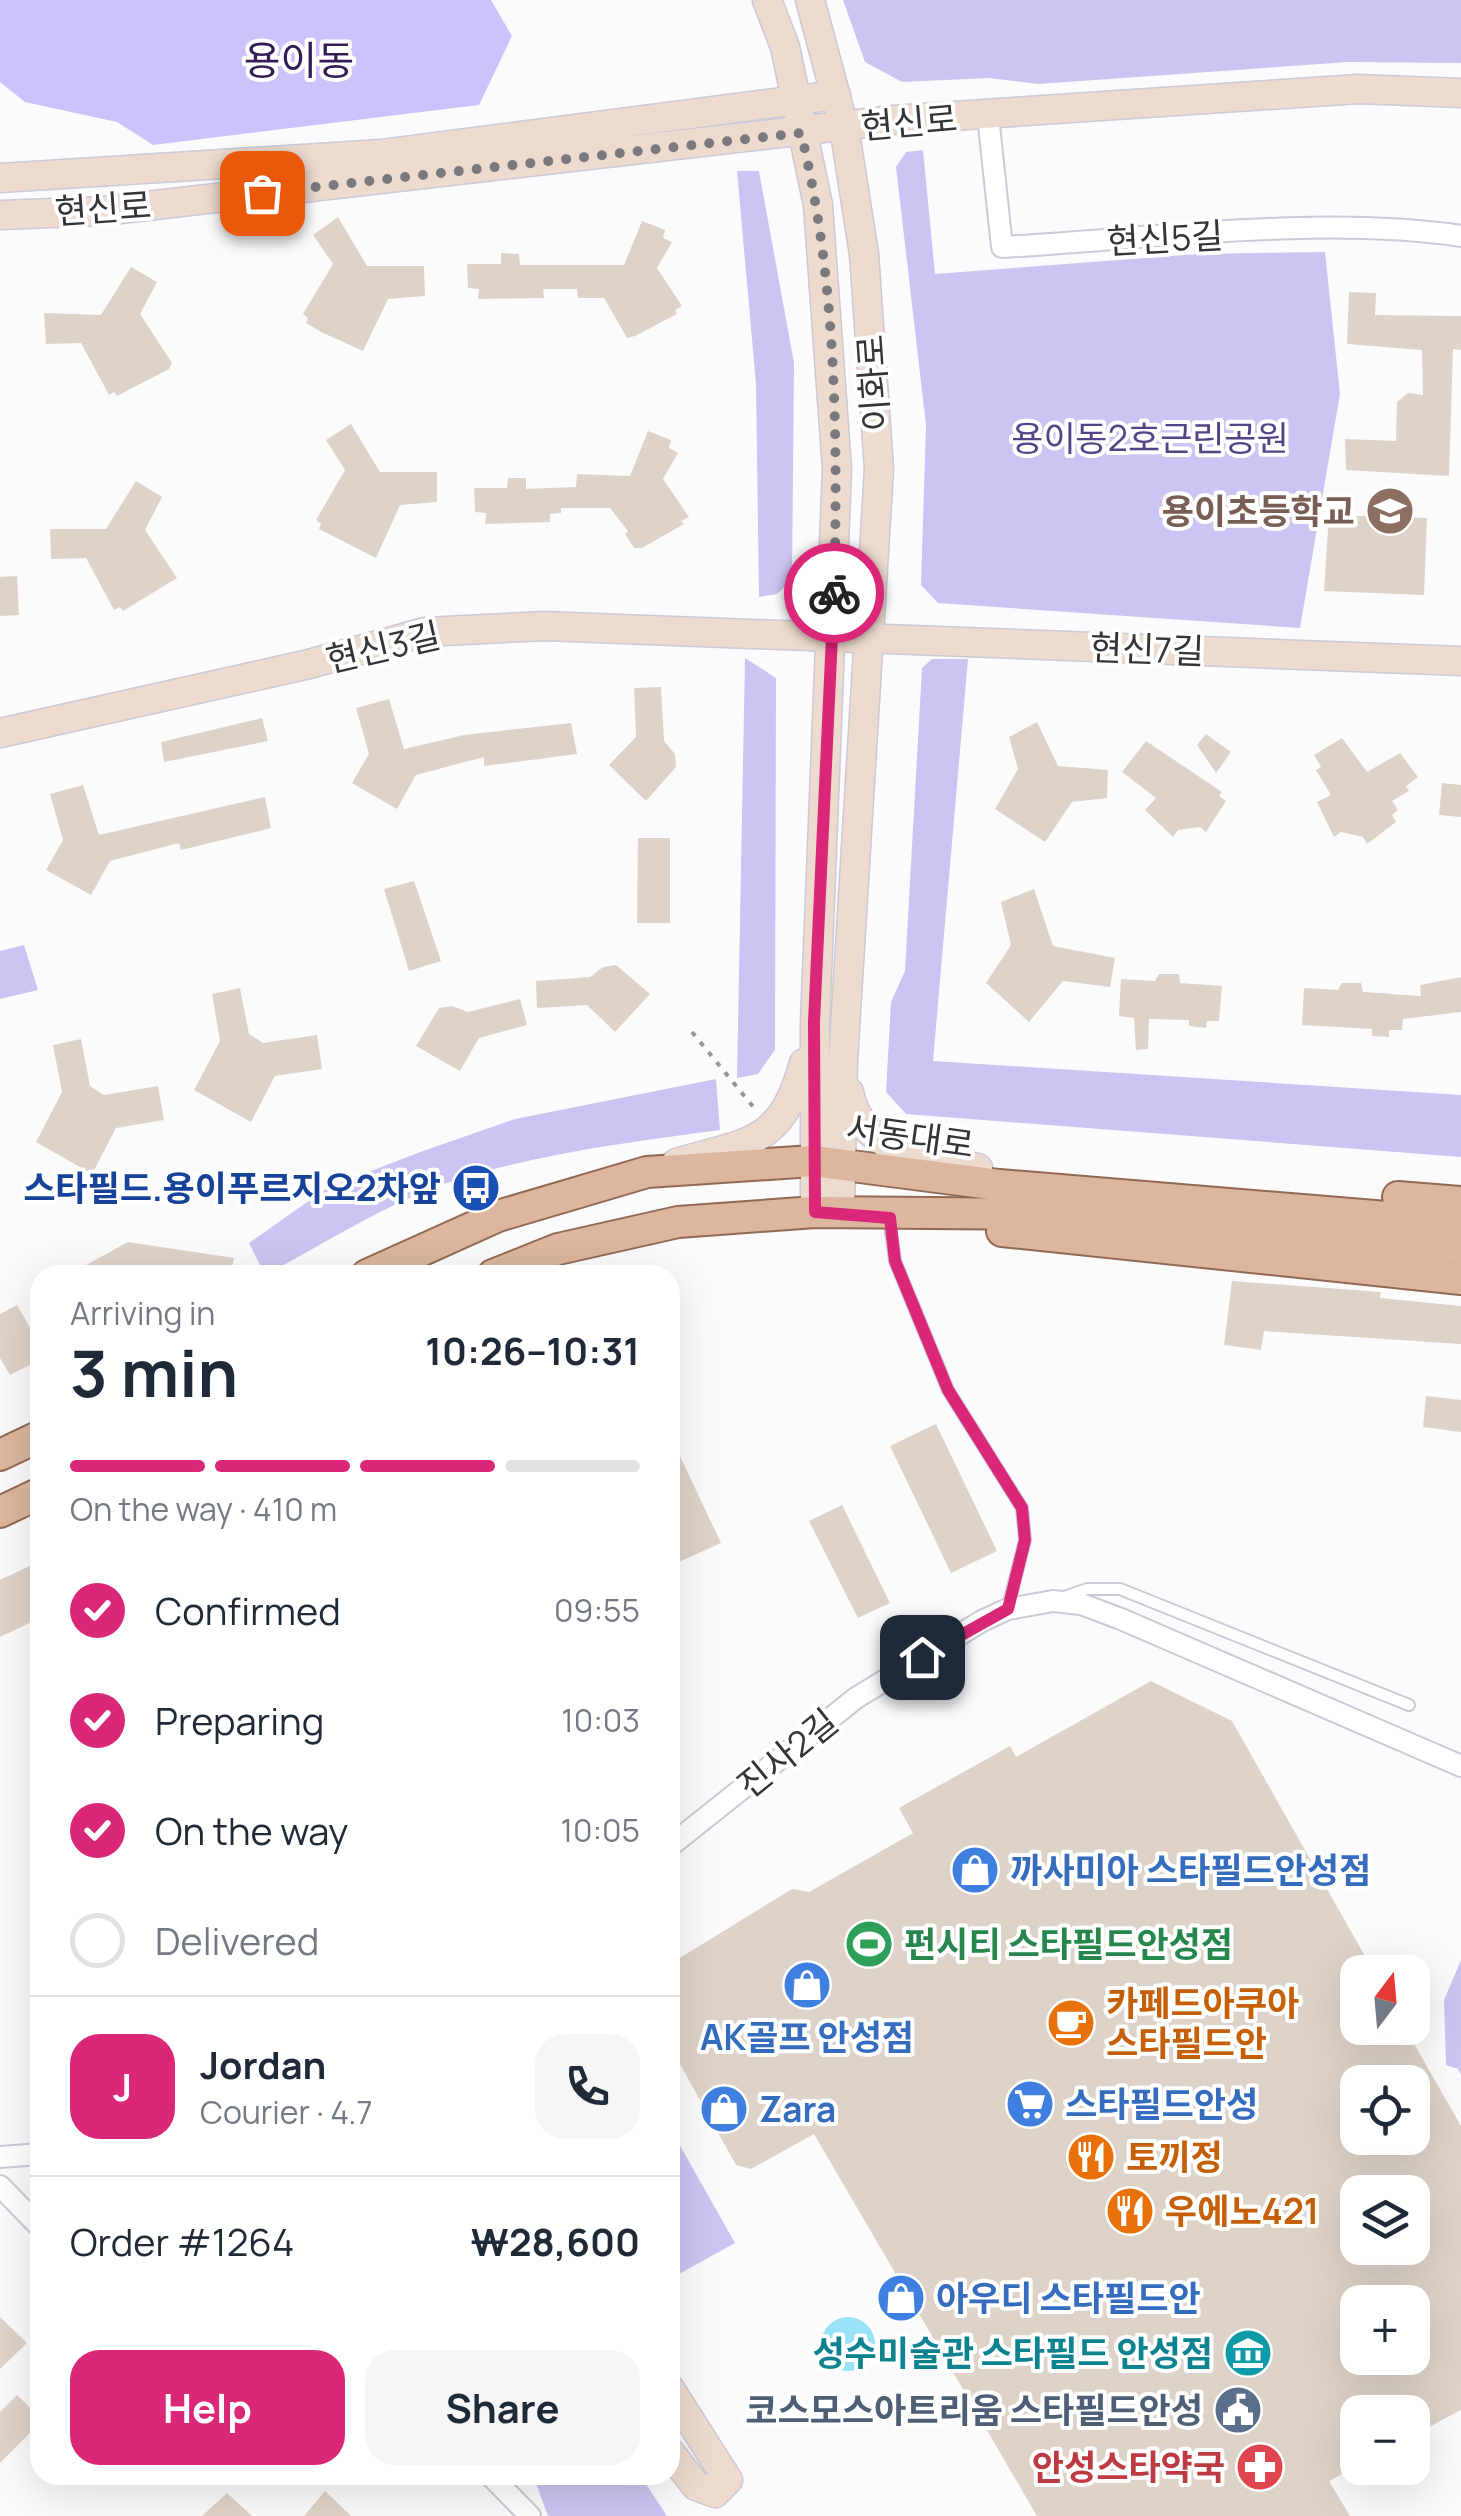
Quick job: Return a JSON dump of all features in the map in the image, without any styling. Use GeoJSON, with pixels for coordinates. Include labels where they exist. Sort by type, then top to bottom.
{"type":"FeatureCollection","features":[{"type":"Feature","properties":{"kind":"main road"},"geometry":{"type":"LineString","coordinates":[[836,1163],[978,1168],[1461,1202]]}},
{"type":"Feature","properties":{"kind":"main road","name":"서동대로"},"geometry":{"type":"LineString","coordinates":[[389,1265],[498,1216],[647,1172],[836,1163],[999,1186],[1461,1223]]}},
{"type":"Feature","properties":{"kind":"main road"},"geometry":{"type":"LineString","coordinates":[[828,1212],[1461,1279]]}},
{"type":"Feature","properties":{"kind":"main road","name":"서동대로"},"geometry":{"type":"LineString","coordinates":[[517,1265],[558,1249],[678,1222],[828,1212],[1046,1214],[1461,1250]]}},
{"type":"Feature","properties":{"kind":"main road"},"geometry":{"type":"LineString","coordinates":[[0,1455],[30,1441]]}},
{"type":"Feature","properties":{"kind":"main road"},"geometry":{"type":"LineString","coordinates":[[0,1512],[30,1498]]}},
{"type":"Feature","properties":{"kind":"street","name":"이화로"},"geometry":{"type":"LineString","coordinates":[[767,0],[785,47],[818,205],[837,469],[833,640],[814,1022],[836,1163]]}},
{"type":"Feature","properties":{"kind":"street","name":"이화로"},"geometry":{"type":"LineString","coordinates":[[810,0],[844,127],[864,254],[878,469],[843,1062]]}},
{"type":"Feature","properties":{"kind":"street","name":"현신로"},"geometry":{"type":"LineString","coordinates":[[0,215],[123,208],[844,127],[1358,89],[1461,93]]}},
{"type":"Feature","properties":{"kind":"street","name":"현신로"},"geometry":{"type":"LineString","coordinates":[[0,178],[380,154],[836,95]]}},
{"type":"Feature","properties":{"kind":"street","name":"현신5길"},"geometry":{"type":"LineString","coordinates":[[988,116],[1002,248],[1343,228],[1412,228],[1461,236]]}},
{"type":"Feature","properties":{"kind":"street","name":"현신3길"},"geometry":{"type":"LineString","coordinates":[[0,732],[309,664],[425,632],[544,626],[833,640]]}},
{"type":"Feature","properties":{"kind":"street","name":"현신7길"},"geometry":{"type":"LineString","coordinates":[[833,640],[1461,661]]}},
{"type":"Feature","properties":{"kind":"street"},"geometry":{"type":"LineString","coordinates":[[647,1172],[772,1129],[792,1102],[814,1022]]}},
{"type":"Feature","properties":{"kind":"street"},"geometry":{"type":"LineString","coordinates":[[828,1212],[836,1163],[843,1062]]}},
{"type":"Feature","properties":{"kind":"street"},"geometry":{"type":"LineString","coordinates":[[843,1062],[860,1126],[878,1141],[978,1168]]}},
{"type":"Feature","properties":{"kind":"street"},"geometry":{"type":"LineString","coordinates":[[1008,1609],[1052,1601],[1081,1604],[1461,1766]]}},
{"type":"Feature","properties":{"kind":"street","name":"진사2길"},"geometry":{"type":"LineString","coordinates":[[680,1838],[856,1698],[1008,1609]]}},
{"type":"Feature","properties":{"kind":"street"},"geometry":{"type":"LineString","coordinates":[[0,2157],[30,2155]]}},
{"type":"Feature","properties":{"kind":"street"},"geometry":{"type":"LineString","coordinates":[[0,2186],[30,2216]]}},
{"type":"Feature","properties":{"kind":"street"},"geometry":{"type":"LineString","coordinates":[[680,2405],[728,2480],[715,2493],[696,2486],[680,2465]]}},
{"type":"Feature","properties":{"kind":"street"},"geometry":{"type":"LineString","coordinates":[[500,2485],[530,2516]]}},
{"type":"Feature","properties":{"kind":"lane"},"geometry":{"type":"LineString","coordinates":[[890,1218],[895,1261],[948,1390],[1022,1508],[1025,1540],[1008,1609]]}},
{"type":"Feature","properties":{"kind":"lane"},"geometry":{"type":"LineString","coordinates":[[1052,1601],[1086,1589],[1120,1589],[1409,1705]]}},
{"type":"Feature","properties":{"kind":"path"},"geometry":{"type":"LineString","coordinates":[[692,1032],[772,1129]]}},
{"type":"Feature","properties":{"kind":"green space"},"geometry":{"type":"Polygon","coordinates":[[[843,0],[1461,0],[1461,63],[1348,62],[1038,84],[989,78],[902,82],[865,62],[843,0]]]}},
{"type":"Feature","properties":{"kind":"green space","name":"용이동2호근린공원"},"geometry":{"type":"Polygon","coordinates":[[[923,150],[935,274],[1198,254],[1325,252],[1340,394],[1300,628],[938,603],[921,585],[926,425],[896,167],[906,152],[923,150]]]}},
{"type":"Feature","properties":{"kind":"green space"},"geometry":{"type":"Polygon","coordinates":[[[737,171],[759,171],[794,363],[792,580],[777,594],[759,597],[756,384],[737,171]]]}},
{"type":"Feature","properties":{"kind":"green space"},"geometry":{"type":"Polygon","coordinates":[[[745,658],[776,678],[775,1050],[758,1074],[737,1078],[745,658]]]}},
{"type":"Feature","properties":{"kind":"green space"},"geometry":{"type":"Polygon","coordinates":[[[932,659],[968,659],[933,1061],[1461,1095],[1461,1157],[906,1114],[886,1092],[891,1002],[905,971],[922,668],[932,659]]]}},
{"type":"Feature","properties":{"kind":"green space"},"geometry":{"type":"Polygon","coordinates":[[[24,945],[38,990],[0,999],[0,951],[24,945]]]}},
{"type":"Feature","properties":{"kind":"green space"},"geometry":{"type":"Polygon","coordinates":[[[716,1079],[720,1130],[564,1154],[472,1175],[392,1206],[283,1265],[260,1265],[249,1243],[327,1188],[515,1119],[716,1079]]]}},
{"type":"Feature","properties":{"kind":"green space"},"geometry":{"type":"Polygon","coordinates":[[[1461,1960],[1461,2075],[1458,2069],[1446,2065],[1444,2000],[1461,1960]]]}},
{"type":"Feature","properties":{"kind":"green space"},"geometry":{"type":"Polygon","coordinates":[[[680,2146],[735,2243],[680,2273],[680,2146]]]}},
{"type":"Feature","properties":{"kind":"green space"},"geometry":{"type":"Polygon","coordinates":[[[537,2485],[647,2485],[667,2516],[548,2516],[537,2485]]]}},
{"type":"Feature","properties":{"kind":"shaded area"},"geometry":{"type":"Polygon","coordinates":[[[0,0],[491,0],[512,36],[479,105],[153,145],[117,122],[25,102],[0,82],[0,0]]]}},
{"type":"Feature","properties":{"kind":"water"},"geometry":{"type":"Polygon","coordinates":[[[848,2317],[867,2325],[875,2344],[867,2363],[848,2371],[829,2363],[821,2344],[829,2325],[848,2317]]]}},
{"type":"Feature","properties":{"kind":"building"},"geometry":{"type":"Polygon","coordinates":[[[338,217],[367,266],[424,266],[425,296],[388,299],[363,351],[306,323],[308,318],[303,314],[333,264],[313,235],[338,217]]]}},
{"type":"Feature","properties":{"kind":"building"},"geometry":{"type":"Polygon","coordinates":[[[642,221],[665,230],[663,238],[672,242],[657,268],[682,306],[675,310],[677,314],[635,336],[627,338],[604,298],[578,298],[577,289],[543,289],[544,298],[478,299],[479,289],[468,288],[467,264],[501,264],[501,253],[519,254],[520,265],[624,265],[642,221]]]}},
{"type":"Feature","properties":{"kind":"building"},"geometry":{"type":"Polygon","coordinates":[[[131,267],[157,282],[140,314],[172,363],[169,369],[117,396],[114,392],[109,395],[81,343],[46,344],[44,313],[101,315],[131,267]]]}},
{"type":"Feature","properties":{"kind":"building"},"geometry":{"type":"Polygon","coordinates":[[[1349,292],[1376,293],[1375,315],[1461,316],[1461,350],[1453,349],[1449,476],[1346,470],[1345,439],[1396,441],[1397,402],[1408,393],[1423,395],[1422,350],[1347,344],[1349,292]]]}},
{"type":"Feature","properties":{"kind":"building"},"geometry":{"type":"Polygon","coordinates":[[[351,424],[380,472],[437,472],[437,502],[400,505],[376,558],[319,529],[321,524],[316,520],[345,470],[326,440],[351,424]]]}},
{"type":"Feature","properties":{"kind":"building"},"geometry":{"type":"Polygon","coordinates":[[[648,431],[671,440],[669,448],[678,453],[663,479],[689,517],[681,521],[684,524],[642,548],[634,548],[625,534],[628,531],[610,508],[561,508],[561,513],[550,514],[550,522],[485,524],[486,513],[475,512],[474,488],[507,488],[508,478],[526,478],[526,489],[576,487],[577,474],[630,476],[648,431]]]}},
{"type":"Feature","properties":{"kind":"building"},"geometry":{"type":"Polygon","coordinates":[[[136,481],[162,497],[145,530],[177,578],[123,611],[120,607],[114,610],[86,558],[51,559],[50,529],[106,529],[136,481]]]}},
{"type":"Feature","properties":{"kind":"building"},"geometry":{"type":"Polygon","coordinates":[[[1329,515],[1427,518],[1424,595],[1324,591],[1329,515]]]}},
{"type":"Feature","properties":{"kind":"building"},"geometry":{"type":"Polygon","coordinates":[[[17,576],[19,615],[0,616],[0,577],[17,576]]]}},
{"type":"Feature","properties":{"kind":"building"},"geometry":{"type":"Polygon","coordinates":[[[661,687],[664,741],[675,754],[676,767],[646,801],[609,765],[636,737],[634,688],[661,687]]]}},
{"type":"Feature","properties":{"kind":"building"},"geometry":{"type":"Polygon","coordinates":[[[389,699],[404,749],[464,735],[571,723],[577,754],[484,766],[484,757],[416,775],[397,809],[352,783],[369,754],[356,708],[389,699]]]}},
{"type":"Feature","properties":{"kind":"building"},"geometry":{"type":"Polygon","coordinates":[[[262,718],[268,741],[164,762],[161,742],[262,718]]]}},
{"type":"Feature","properties":{"kind":"building"},"geometry":{"type":"Polygon","coordinates":[[[1037,722],[1058,766],[1108,770],[1107,798],[1072,802],[1045,842],[995,809],[1018,769],[1009,737],[1037,722]]]}},
{"type":"Feature","properties":{"kind":"building"},"geometry":{"type":"Polygon","coordinates":[[[1206,734],[1231,752],[1216,773],[1197,745],[1206,734]]]}},
{"type":"Feature","properties":{"kind":"building"},"geometry":{"type":"Polygon","coordinates":[[[1342,738],[1367,772],[1400,753],[1418,777],[1406,786],[1409,791],[1392,801],[1398,810],[1392,815],[1396,822],[1367,844],[1363,837],[1341,832],[1334,837],[1317,802],[1331,795],[1316,770],[1321,767],[1314,755],[1342,738]]]}},
{"type":"Feature","properties":{"kind":"building"},"geometry":{"type":"Polygon","coordinates":[[[1146,741],[1222,792],[1219,796],[1226,801],[1206,832],[1200,827],[1178,830],[1173,837],[1145,810],[1156,798],[1122,772],[1146,741]]]}},
{"type":"Feature","properties":{"kind":"building"},"geometry":{"type":"Polygon","coordinates":[[[1442,783],[1461,785],[1461,817],[1439,815],[1442,783]]]}},
{"type":"Feature","properties":{"kind":"building"},"geometry":{"type":"Polygon","coordinates":[[[83,785],[99,835],[265,797],[271,828],[181,850],[179,843],[110,861],[91,895],[46,870],[63,840],[50,794],[83,785]]]}},
{"type":"Feature","properties":{"kind":"building"},"geometry":{"type":"Polygon","coordinates":[[[638,838],[670,838],[670,923],[637,923],[638,838]]]}},
{"type":"Feature","properties":{"kind":"building"},"geometry":{"type":"Polygon","coordinates":[[[414,881],[441,961],[409,971],[384,889],[414,881]]]}},
{"type":"Feature","properties":{"kind":"building"},"geometry":{"type":"Polygon","coordinates":[[[1034,889],[1053,946],[1115,958],[1110,987],[1063,981],[1029,1022],[986,983],[1011,945],[1001,902],[1034,889]]]}},
{"type":"Feature","properties":{"kind":"building"},"geometry":{"type":"Polygon","coordinates":[[[616,965],[650,994],[615,1032],[587,1005],[537,1008],[536,981],[590,977],[603,967],[616,965]]]}},
{"type":"Feature","properties":{"kind":"building"},"geometry":{"type":"Polygon","coordinates":[[[1159,974],[1179,974],[1180,983],[1222,986],[1219,1021],[1207,1021],[1206,1028],[1189,1026],[1189,1020],[1149,1019],[1148,1049],[1136,1050],[1134,1018],[1119,1016],[1121,979],[1155,981],[1159,974]]]}},
{"type":"Feature","properties":{"kind":"building"},"geometry":{"type":"Polygon","coordinates":[[[1461,977],[1461,1012],[1403,1019],[1402,1030],[1389,1030],[1389,1037],[1372,1036],[1372,1029],[1302,1025],[1304,988],[1338,990],[1342,983],[1361,983],[1363,992],[1421,996],[1420,985],[1461,977]]]}},
{"type":"Feature","properties":{"kind":"building"},"geometry":{"type":"Polygon","coordinates":[[[240,988],[249,1034],[263,1043],[317,1035],[322,1069],[275,1076],[251,1122],[194,1090],[220,1041],[212,994],[240,988]]]}},
{"type":"Feature","properties":{"kind":"building"},"geometry":{"type":"Polygon","coordinates":[[[520,999],[527,1025],[479,1038],[460,1071],[416,1046],[439,1008],[452,1006],[468,1012],[520,999]]]}},
{"type":"Feature","properties":{"kind":"building"},"geometry":{"type":"Polygon","coordinates":[[[81,1039],[90,1086],[104,1095],[158,1086],[164,1120],[116,1128],[92,1174],[36,1142],[62,1092],[53,1045],[81,1039]]]}},
{"type":"Feature","properties":{"kind":"building"},"geometry":{"type":"Polygon","coordinates":[[[128,1242],[234,1258],[233,1265],[86,1265],[128,1242]]]}},
{"type":"Feature","properties":{"kind":"building"},"geometry":{"type":"Polygon","coordinates":[[[1232,1281],[1381,1292],[1380,1298],[1461,1306],[1461,1344],[1264,1331],[1261,1350],[1224,1345],[1232,1281]]]}},
{"type":"Feature","properties":{"kind":"building"},"geometry":{"type":"Polygon","coordinates":[[[17,1305],[30,1328],[30,1365],[10,1375],[0,1358],[0,1314],[17,1305]]]}},
{"type":"Feature","properties":{"kind":"building"},"geometry":{"type":"Polygon","coordinates":[[[1426,1396],[1461,1400],[1461,1432],[1423,1427],[1426,1396]]]}},
{"type":"Feature","properties":{"kind":"building"},"geometry":{"type":"Polygon","coordinates":[[[936,1424],[997,1551],[951,1573],[890,1446],[936,1424]]]}},
{"type":"Feature","properties":{"kind":"building"},"geometry":{"type":"Polygon","coordinates":[[[680,1456],[721,1543],[680,1561],[680,1456]]]}},
{"type":"Feature","properties":{"kind":"building"},"geometry":{"type":"Polygon","coordinates":[[[842,1505],[890,1603],[858,1618],[809,1521],[842,1505]]]}},
{"type":"Feature","properties":{"kind":"building"},"geometry":{"type":"Polygon","coordinates":[[[30,1566],[30,1623],[0,1637],[0,1580],[30,1566]]]}},
{"type":"Feature","properties":{"kind":"building","name":"스타필드안성"},"geometry":{"type":"Polygon","coordinates":[[[1151,1681],[1232,1721],[1364,1955],[1340,1955],[1340,2045],[1415,2045],[1426,2065],[1340,2065],[1340,2155],[1430,2155],[1430,2072],[1461,2126],[1461,2410],[1430,2426],[1430,2395],[1340,2395],[1340,2475],[1329,2481],[1350,2516],[1037,2516],[814,2134],[751,2169],[736,2165],[680,2064],[680,1958],[792,1889],[809,1892],[913,1833],[899,1808],[1010,1746],[1016,1757],[1151,1681]]]}},
{"type":"Feature","properties":{"kind":"building"},"geometry":{"type":"Polygon","coordinates":[[[0,2317],[27,2343],[0,2369],[0,2317]]]}},
{"type":"Feature","properties":{"kind":"building"},"geometry":{"type":"Polygon","coordinates":[[[17,2395],[30,2407],[30,2433],[0,2463],[0,2412],[17,2395]]]}},
{"type":"Feature","properties":{"kind":"building"},"geometry":{"type":"Polygon","coordinates":[[[325,2491],[351,2516],[304,2516],[325,2491]]]}},
{"type":"Feature","properties":{"kind":"building"},"geometry":{"type":"Polygon","coordinates":[[[227,2493],[252,2516],[202,2516],[227,2493]]]}},
{"type":"Feature","properties":{"kind":"way so far"},"geometry":{"type":"LineString","coordinates":[[262,193],[801,133],[818,205],[828,338],[837,469],[834,593]]}},
{"type":"Feature","properties":{"kind":"place","name":"용이초등학교"},"geometry":{"type":"Point","coordinates":[1390,511]}},
{"type":"Feature","properties":{"kind":"place","name":"스타필드.용이푸르지오2차앞"},"geometry":{"type":"Point","coordinates":[476,1188]}},
{"type":"Feature","properties":{"kind":"place","name":"까사미아 스타필드안성점"},"geometry":{"type":"Point","coordinates":[975,1870]}},
{"type":"Feature","properties":{"kind":"place","name":"펀시티 스타필드안성점"},"geometry":{"type":"Point","coordinates":[869,1944]}},
{"type":"Feature","properties":{"kind":"place","name":"AK골프 안성점"},"geometry":{"type":"Point","coordinates":[807,1985]}},
{"type":"Feature","properties":{"kind":"place","name":"카페드아쿠아 스타필드안"},"geometry":{"type":"Point","coordinates":[1071,2023]}},
{"type":"Feature","properties":{"kind":"place","name":"스타필드안성"},"geometry":{"type":"Point","coordinates":[1030,2104]}},
{"type":"Feature","properties":{"kind":"place","name":"Zara"},"geometry":{"type":"Point","coordinates":[724,2109]}},
{"type":"Feature","properties":{"kind":"place","name":"토끼정"},"geometry":{"type":"Point","coordinates":[1091,2157]}},
{"type":"Feature","properties":{"kind":"place","name":"우에노421"},"geometry":{"type":"Point","coordinates":[1130,2211]}},
{"type":"Feature","properties":{"kind":"place","name":"아우디 스타필드안"},"geometry":{"type":"Point","coordinates":[901,2298]}},
{"type":"Feature","properties":{"kind":"place","name":"성수미술관 스타필드 안성점"},"geometry":{"type":"Point","coordinates":[1248,2353]}},
{"type":"Feature","properties":{"kind":"place","name":"코스모스아트리움 스타필드안성"},"geometry":{"type":"Point","coordinates":[1238,2410]}},
{"type":"Feature","properties":{"kind":"place","name":"안성스타약국"},"geometry":{"type":"Point","coordinates":[1260,2467]}},
{"type":"Feature","properties":{"kind":"district","name":"용이동"},"geometry":{"type":"Point","coordinates":[299,59]}},
{"type":"Feature","properties":{"kind":"route"},"geometry":{"type":"LineString","coordinates":[[834,593],[814,1022],[815,1212],[890,1218],[895,1261],[948,1390],[1018,1498],[1025,1526],[1008,1609],[922,1657]]}}]}
